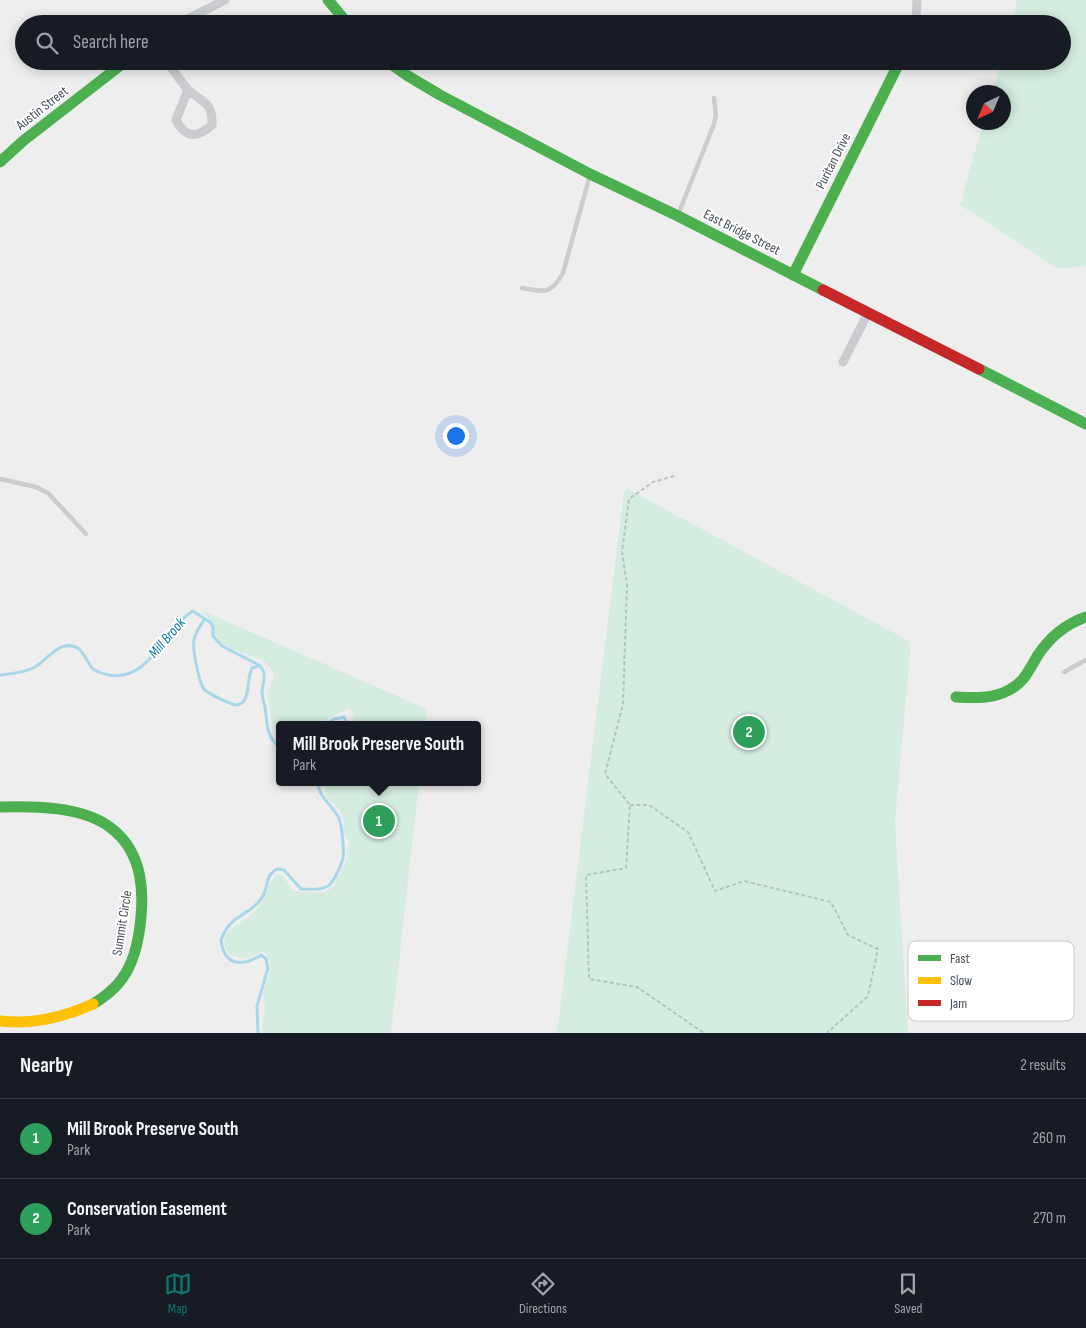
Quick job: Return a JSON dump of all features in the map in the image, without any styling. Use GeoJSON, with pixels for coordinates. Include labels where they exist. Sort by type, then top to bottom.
{"type":"FeatureCollection","features":[{"type":"Feature","properties":{"kind":"street"},"geometry":{"type":"LineString","coordinates":[[196,15],[225,0]]}},
{"type":"Feature","properties":{"kind":"street"},"geometry":{"type":"LineString","coordinates":[[328,0],[340,15]]}},
{"type":"Feature","properties":{"kind":"street"},"geometry":{"type":"LineString","coordinates":[[916,15],[917,0]]}},
{"type":"Feature","properties":{"kind":"street","name":"Austin Street"},"geometry":{"type":"LineString","coordinates":[[0,162],[23,141],[114,70]]}},
{"type":"Feature","properties":{"kind":"street"},"geometry":{"type":"LineString","coordinates":[[173,70],[188,90],[208,104],[213,113],[212,125],[202,134],[190,135],[181,130],[176,120],[188,90]]}},
{"type":"Feature","properties":{"kind":"street","name":"East Bridge Street"},"geometry":{"type":"LineString","coordinates":[[400,70],[440,95],[590,174],[678,216],[1086,424]]}},
{"type":"Feature","properties":{"kind":"street","name":"Puritan Drive"},"geometry":{"type":"LineString","coordinates":[[793,275],[896,70]]}},
{"type":"Feature","properties":{"kind":"street"},"geometry":{"type":"LineString","coordinates":[[843,362],[868,313]]}},
{"type":"Feature","properties":{"kind":"street"},"geometry":{"type":"LineString","coordinates":[[956,697],[987,697],[1010,690],[1020,683],[1040,652],[1055,634],[1075,620],[1086,617]]}},
{"type":"Feature","properties":{"kind":"street","name":"Summit Circle"},"geometry":{"type":"LineString","coordinates":[[0,807],[51,809],[88,817],[105,824],[119,836],[130,850],[138,867],[142,885],[136,947],[129,969],[115,988],[96,1002],[54,1018],[13,1024],[0,1021]]}},
{"type":"Feature","properties":{"kind":"lane"},"geometry":{"type":"LineString","coordinates":[[678,216],[714,124],[716,115],[714,98]]}},
{"type":"Feature","properties":{"kind":"lane"},"geometry":{"type":"LineString","coordinates":[[522,288],[539,291],[555,287],[563,273],[590,174]]}},
{"type":"Feature","properties":{"kind":"lane"},"geometry":{"type":"LineString","coordinates":[[0,479],[36,487],[48,493],[86,534]]}},
{"type":"Feature","properties":{"kind":"lane"},"geometry":{"type":"LineString","coordinates":[[1064,672],[1086,660]]}},
{"type":"Feature","properties":{"kind":"path"},"geometry":{"type":"LineString","coordinates":[[674,476],[653,482],[629,500],[622,552],[628,584],[623,704],[605,774],[630,805],[626,868],[586,875],[589,979],[637,988],[704,1033]]}},
{"type":"Feature","properties":{"kind":"path"},"geometry":{"type":"LineString","coordinates":[[630,805],[649,805],[688,832],[715,891],[744,882],[831,902],[848,935],[878,949],[868,996],[827,1033]]}},
{"type":"Feature","properties":{"kind":"green space"},"geometry":{"type":"Polygon","coordinates":[[[1015,0],[1086,0],[1086,266],[1058,269],[960,205],[981,130],[1011,130],[1011,85],[994,85],[998,70],[1071,70],[1071,15],[1014,15],[1017,4],[1015,0]]]}},
{"type":"Feature","properties":{"kind":"green space"},"geometry":{"type":"Polygon","coordinates":[[[626,488],[911,642],[895,822],[908,1033],[557,1033],[626,488]]]}},
{"type":"Feature","properties":{"kind":"green space"},"geometry":{"type":"Polygon","coordinates":[[[203,611],[427,709],[426,721],[353,721],[352,711],[348,709],[326,721],[276,721],[276,732],[270,716],[271,708],[268,700],[268,692],[274,676],[271,669],[260,659],[223,644],[217,637],[203,611]]]}},
{"type":"Feature","properties":{"kind":"green space"},"geometry":{"type":"Polygon","coordinates":[[[326,786],[419,786],[391,1033],[263,1033],[262,1026],[265,1006],[263,998],[270,967],[268,956],[263,951],[247,958],[236,957],[230,955],[225,947],[224,940],[228,934],[233,928],[254,913],[261,904],[271,881],[278,874],[283,876],[291,888],[297,892],[325,892],[336,885],[334,880],[343,868],[349,842],[343,834],[344,822],[339,809],[325,796],[326,786]]]}},
{"type":"Feature","properties":{"kind":"waterway","name":"Mill Brook"},"geometry":{"type":"LineString","coordinates":[[0,675],[29,670],[37,666],[56,650],[65,646],[79,649],[96,671],[109,675],[123,675],[136,670],[146,662],[183,619],[193,611],[211,623],[213,636],[222,646],[262,668],[264,678],[262,693],[268,729],[276,744]]}},
{"type":"Feature","properties":{"kind":"waterway","name":"Mill Brook"},"geometry":{"type":"LineString","coordinates":[[204,620],[195,635],[194,644],[198,673],[202,686],[206,691],[235,705],[239,705],[246,697],[252,668],[258,666]]}},
{"type":"Feature","properties":{"kind":"waterway","name":"Mill Brook"},"geometry":{"type":"LineString","coordinates":[[332,721],[344,717],[346,721]]}},
{"type":"Feature","properties":{"kind":"waterway","name":"Mill Brook"},"geometry":{"type":"LineString","coordinates":[[258,1033],[257,1006],[268,968],[266,959],[261,955],[247,961],[235,962],[226,955],[221,940],[225,931],[234,920],[250,910],[261,899],[270,875],[277,869],[284,870],[301,889],[325,888],[335,877],[343,856],[341,824],[339,818],[320,792],[319,786]]}},
{"type":"Feature","properties":{"kind":"traffic: fast"},"geometry":{"type":"LineString","coordinates":[[328,0],[340,15]]}},
{"type":"Feature","properties":{"kind":"traffic: fast"},"geometry":{"type":"LineString","coordinates":[[0,162],[23,141],[114,70]]}},
{"type":"Feature","properties":{"kind":"traffic: fast"},"geometry":{"type":"LineString","coordinates":[[400,70],[440,95],[590,174],[678,216],[823,290]]}},
{"type":"Feature","properties":{"kind":"traffic: fast"},"geometry":{"type":"LineString","coordinates":[[793,275],[896,70]]}},
{"type":"Feature","properties":{"kind":"traffic: fast"},"geometry":{"type":"LineString","coordinates":[[979,369],[1086,424]]}},
{"type":"Feature","properties":{"kind":"traffic: fast"},"geometry":{"type":"LineString","coordinates":[[956,697],[976,698],[990,696],[1003,693],[1014,687],[1023,679],[1038,655],[1053,637],[1065,627],[1086,617]]}},
{"type":"Feature","properties":{"kind":"traffic: fast"},"geometry":{"type":"LineString","coordinates":[[0,807],[42,807],[86,815],[111,828],[122,838],[136,862],[140,876],[142,904],[134,956],[125,975],[117,985],[93,1004]]}},
{"type":"Feature","properties":{"kind":"traffic: slow"},"geometry":{"type":"LineString","coordinates":[[0,1021],[24,1022],[48,1019],[71,1013],[93,1004]]}},
{"type":"Feature","properties":{"kind":"traffic: jam"},"geometry":{"type":"LineString","coordinates":[[823,290],[979,369]]}},
{"type":"Feature","properties":{"kind":"place","name":"Conservation Easement"},"geometry":{"type":"Point","coordinates":[749,732]}},
{"type":"Feature","properties":{"kind":"place","name":"Mill Brook Preserve South"},"geometry":{"type":"Point","coordinates":[379,821]}}]}
